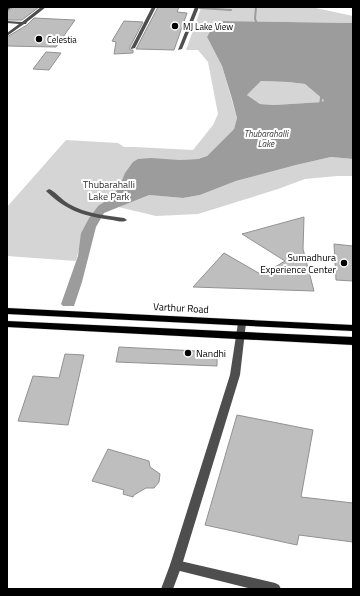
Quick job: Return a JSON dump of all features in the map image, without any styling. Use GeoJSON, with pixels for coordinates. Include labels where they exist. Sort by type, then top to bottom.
{"type":"FeatureCollection","features":[{"type":"Feature","properties":{"kind":"main road","name":"Varthur Road"},"geometry":{"type":"LineString","coordinates":[[7,311],[353,328]]}},
{"type":"Feature","properties":{"kind":"main road"},"geometry":{"type":"LineString","coordinates":[[7,324],[353,341]]}},
{"type":"Feature","properties":{"kind":"street"},"geometry":{"type":"LineString","coordinates":[[7,10],[10,7]]}},
{"type":"Feature","properties":{"kind":"street"},"geometry":{"type":"LineString","coordinates":[[7,35],[25,23],[44,7]]}},
{"type":"Feature","properties":{"kind":"street"},"geometry":{"type":"LineString","coordinates":[[133,48],[154,7]]}},
{"type":"Feature","properties":{"kind":"street"},"geometry":{"type":"LineString","coordinates":[[180,49],[197,7]]}},
{"type":"Feature","properties":{"kind":"street"},"geometry":{"type":"LineString","coordinates":[[7,22],[25,23]]}},
{"type":"Feature","properties":{"kind":"street"},"geometry":{"type":"LineString","coordinates":[[49,190],[61,203],[80,212],[124,220]]}},
{"type":"Feature","properties":{"kind":"street"},"geometry":{"type":"LineString","coordinates":[[167,589],[176,565],[235,375],[242,323]]}},
{"type":"Feature","properties":{"kind":"street"},"geometry":{"type":"LineString","coordinates":[[176,565],[276,589]]}},
{"type":"Feature","properties":{"kind":"green space","name":"Thubarahalli Lake Park"},"geometry":{"type":"Polygon","coordinates":[[[311,7],[353,16],[353,23],[220,21],[214,24],[207,37],[222,66],[237,118],[234,129],[207,156],[198,159],[179,160],[149,195],[183,198],[200,195],[236,181],[331,157],[353,159],[353,176],[305,179],[198,214],[156,216],[110,205],[98,206],[89,218],[81,233],[81,242],[76,261],[7,256],[7,207],[66,140],[118,143],[124,147],[193,150],[213,125],[218,114],[208,62],[198,50],[186,50],[201,8],[311,7]]]}},
{"type":"Feature","properties":{"kind":"green space"},"geometry":{"type":"Polygon","coordinates":[[[261,81],[305,84],[324,99],[322,102],[274,105],[260,104],[247,95],[261,81]]]}},
{"type":"Feature","properties":{"kind":"water","name":"Thubarahalli Lake"},"geometry":{"type":"Polygon","coordinates":[[[220,21],[353,23],[353,159],[331,157],[296,165],[236,181],[200,195],[183,198],[149,195],[104,213],[96,227],[82,282],[74,306],[63,306],[61,304],[78,256],[81,233],[89,218],[98,206],[109,199],[119,188],[125,173],[133,162],[138,159],[151,158],[179,160],[198,159],[207,156],[234,129],[237,118],[232,99],[222,66],[207,37],[214,24],[220,21]],[[261,81],[247,95],[260,104],[274,105],[322,102],[324,100],[305,84],[261,81]]]}},
{"type":"Feature","properties":{"kind":"building"},"geometry":{"type":"Polygon","coordinates":[[[13,7],[39,7],[22,20],[7,20],[7,12],[13,7]]]}},
{"type":"Feature","properties":{"kind":"building"},"geometry":{"type":"Polygon","coordinates":[[[158,7],[179,7],[177,12],[187,13],[174,50],[136,49],[158,7]]]}},
{"type":"Feature","properties":{"kind":"building"},"geometry":{"type":"Polygon","coordinates":[[[34,18],[75,20],[56,47],[7,46],[7,37],[27,25],[34,18]]]}},
{"type":"Feature","properties":{"kind":"building"},"geometry":{"type":"Polygon","coordinates":[[[124,21],[143,22],[130,47],[130,50],[133,50],[133,53],[114,54],[116,42],[112,41],[124,21]]]}},
{"type":"Feature","properties":{"kind":"building"},"geometry":{"type":"Polygon","coordinates":[[[46,52],[61,53],[49,70],[33,69],[46,52]]]}},
{"type":"Feature","properties":{"kind":"building"},"geometry":{"type":"Polygon","coordinates":[[[304,217],[303,249],[314,291],[193,287],[224,253],[262,275],[285,261],[242,234],[304,217]]]}},
{"type":"Feature","properties":{"kind":"building","name":"Sumadhura Experience Center"},"geometry":{"type":"Polygon","coordinates":[[[334,244],[353,246],[353,281],[336,280],[334,244]]]}},
{"type":"Feature","properties":{"kind":"building"},"geometry":{"type":"Polygon","coordinates":[[[119,347],[217,352],[217,366],[116,362],[119,347]]]}},
{"type":"Feature","properties":{"kind":"building"},"geometry":{"type":"Polygon","coordinates":[[[65,354],[84,355],[68,425],[18,421],[33,376],[59,378],[65,354]]]}},
{"type":"Feature","properties":{"kind":"building"},"geometry":{"type":"Polygon","coordinates":[[[237,415],[313,430],[301,497],[353,503],[353,542],[299,535],[297,545],[205,525],[237,415]]]}},
{"type":"Feature","properties":{"kind":"building"},"geometry":{"type":"Polygon","coordinates":[[[108,449],[149,461],[150,467],[160,474],[159,482],[154,488],[146,488],[133,497],[123,494],[124,490],[92,481],[108,449]]]}},
{"type":"Feature","properties":{"kind":"waterway"},"geometry":{"type":"LineString","coordinates":[[256,7],[255,19],[258,26]]}},
{"type":"Feature","properties":{"kind":"waterway"},"geometry":{"type":"LineString","coordinates":[[200,8],[231,10]]}},
{"type":"Feature","properties":{"kind":"waterway"},"geometry":{"type":"LineString","coordinates":[[320,107],[322,92]]}},
{"type":"Feature","properties":{"kind":"place","name":"MJ Lake View"},"geometry":{"type":"Point","coordinates":[175,26]}},
{"type":"Feature","properties":{"kind":"place","name":"Celestia"},"geometry":{"type":"Point","coordinates":[39,39]}},
{"type":"Feature","properties":{"kind":"place","name":"Sumadhura Experience Center"},"geometry":{"type":"Point","coordinates":[344,263]}},
{"type":"Feature","properties":{"kind":"place","name":"Nandhi"},"geometry":{"type":"Point","coordinates":[188,353]}}]}
